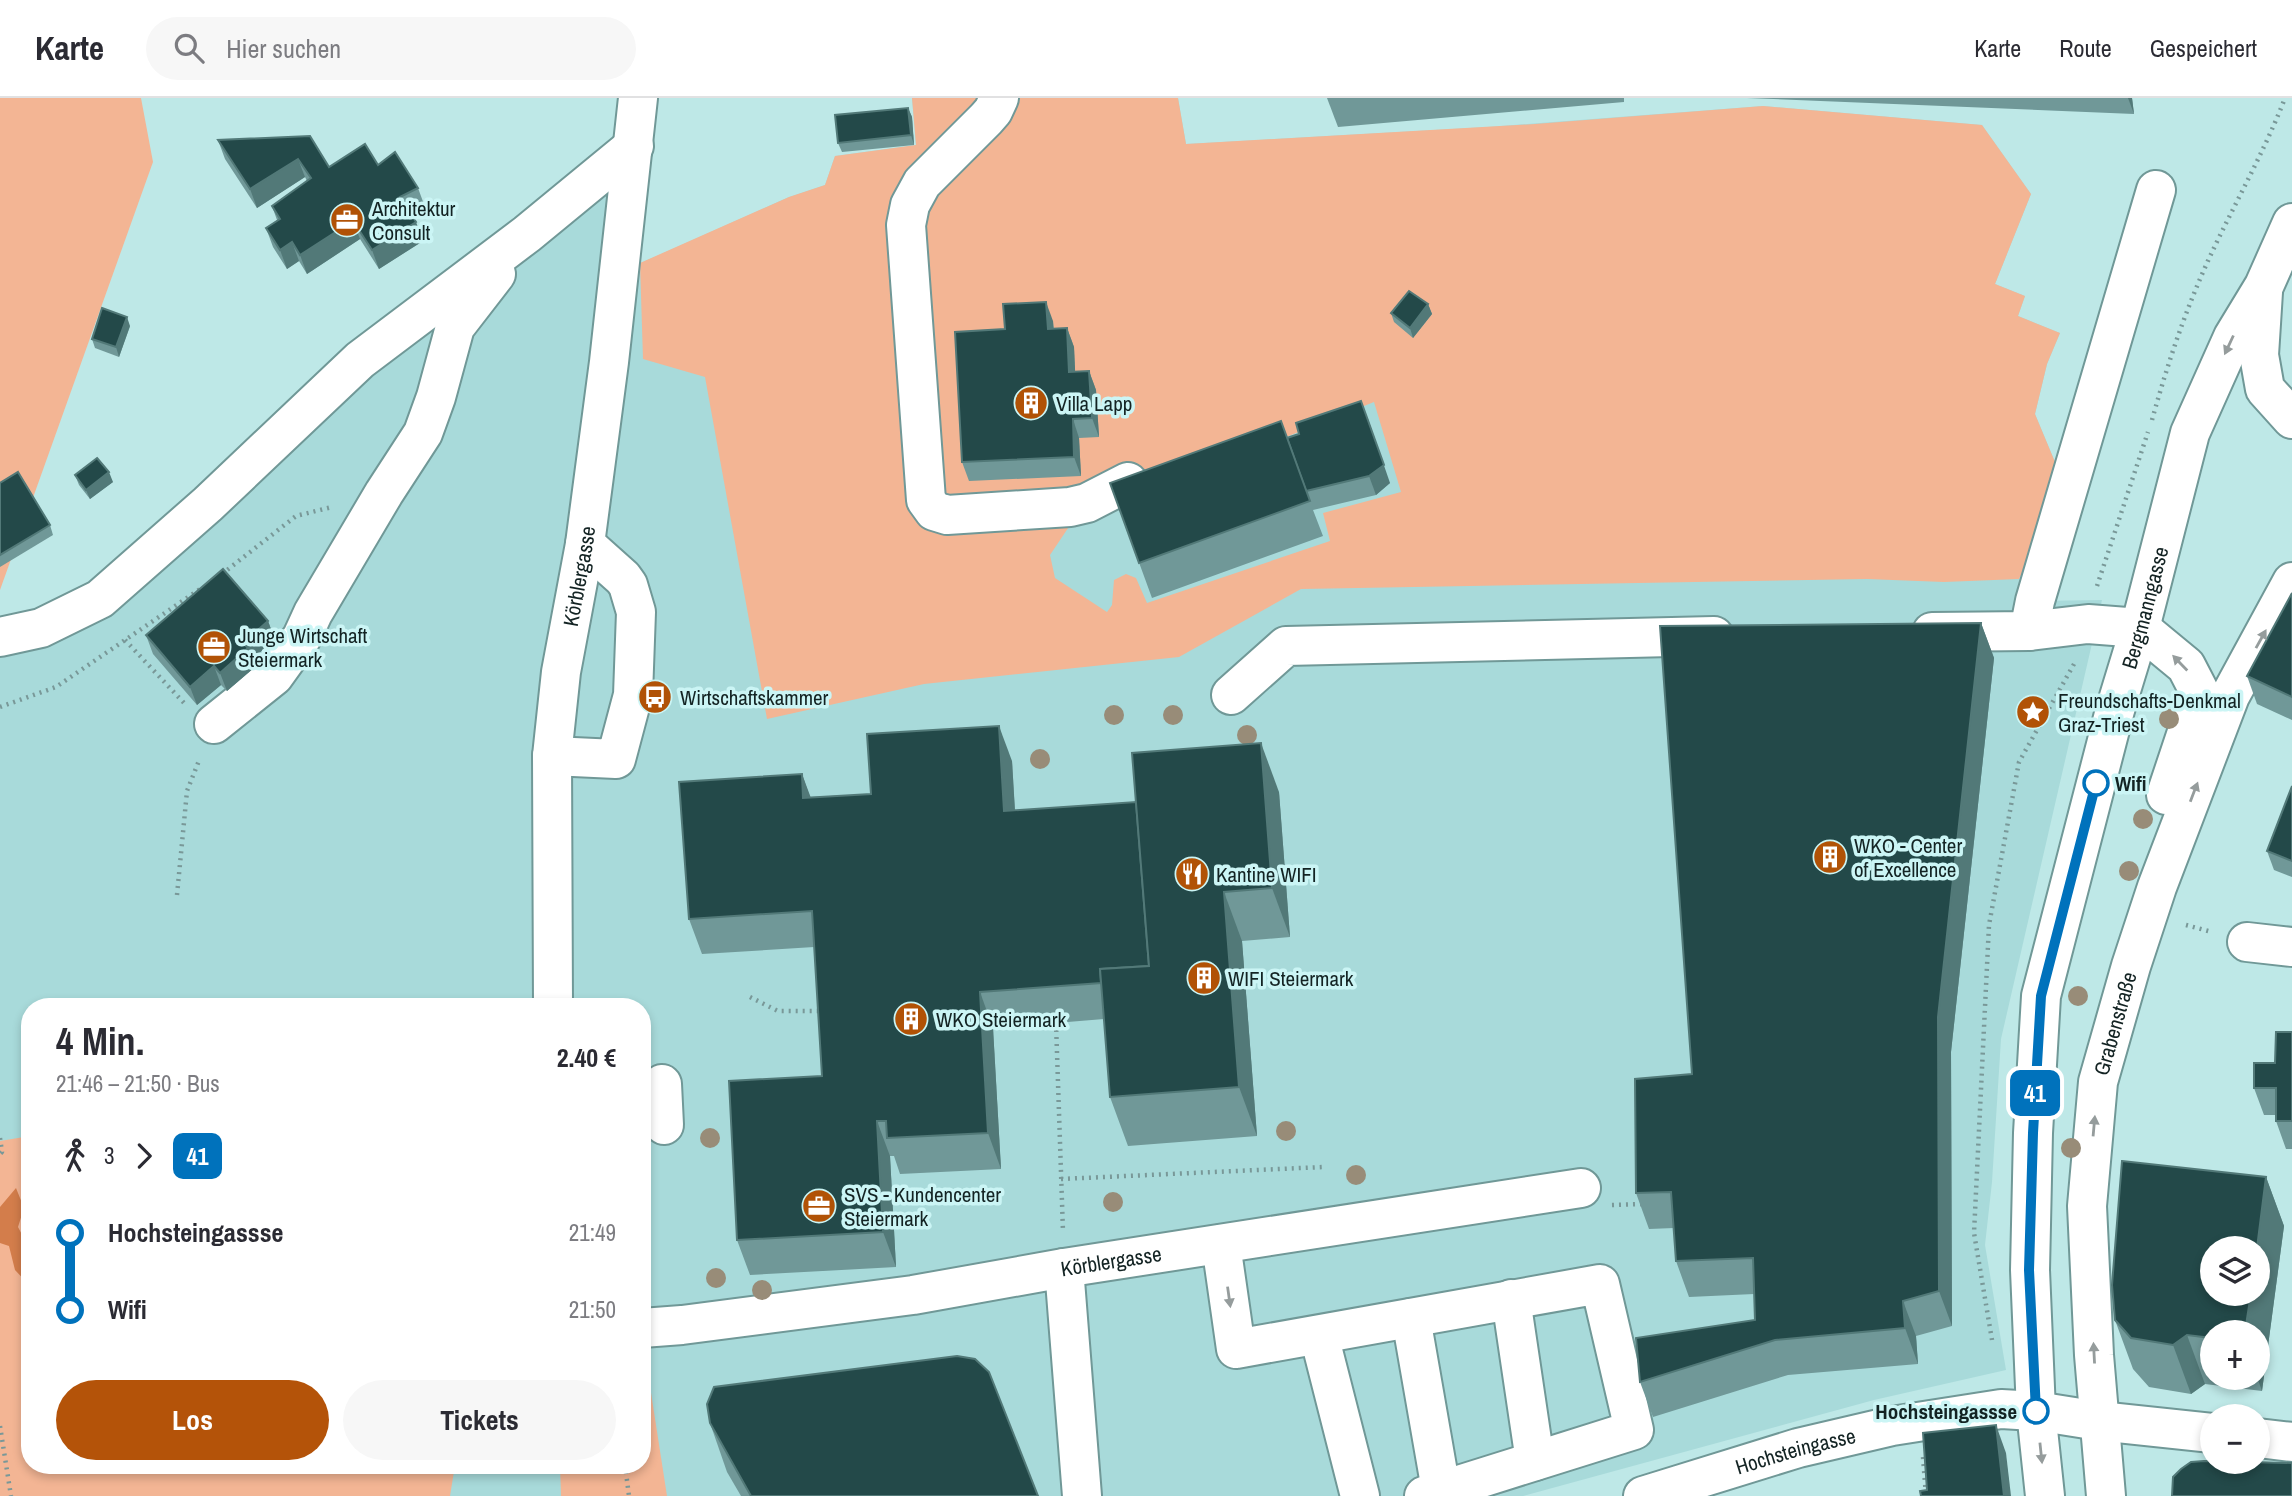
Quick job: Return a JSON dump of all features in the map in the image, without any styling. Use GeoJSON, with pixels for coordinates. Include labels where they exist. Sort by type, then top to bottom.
{"type":"FeatureCollection","features":[{"type":"Feature","properties":{"kind":"main road","name":"Körblergasse"},"geometry":{"type":"LineString","coordinates":[[553,998],[552,756],[562,672],[585,544],[610,362],[638,98]]}},
{"type":"Feature","properties":{"kind":"main road"},"geometry":{"type":"LineString","coordinates":[[999,98],[986,119],[922,183],[910,205],[906,225],[926,500],[934,511],[947,515],[1070,507],[1087,503],[1128,482]]}},
{"type":"Feature","properties":{"kind":"main road"},"geometry":{"type":"LineString","coordinates":[[0,637],[41,628],[100,598],[208,504],[360,360],[527,234],[634,146]]}},
{"type":"Feature","properties":{"kind":"main road"},"geometry":{"type":"LineString","coordinates":[[2029,631],[2035,601],[2155,190]]}},
{"type":"Feature","properties":{"kind":"main road","name":"Bergmanngasse"},"geometry":{"type":"LineString","coordinates":[[2036,1411],[2029,1270],[2041,996],[2190,432],[2233,337],[2264,286],[2292,223]]}},
{"type":"Feature","properties":{"kind":"main road"},"geometry":{"type":"LineString","coordinates":[[214,724],[274,676],[302,637],[313,613],[423,433],[455,327],[527,234]]}},
{"type":"Feature","properties":{"kind":"main road"},"geometry":{"type":"LineString","coordinates":[[2264,286],[2259,355],[2265,389],[2292,419]]}},
{"type":"Feature","properties":{"kind":"main road"},"geometry":{"type":"LineString","coordinates":[[552,756],[616,759],[633,695],[636,612],[628,585],[585,544]]}},
{"type":"Feature","properties":{"kind":"main road","name":"Grabenstraße"},"geometry":{"type":"LineString","coordinates":[[2106,1496],[2087,1206],[2098,1082],[2131,966],[2230,696],[2292,582]]}},
{"type":"Feature","properties":{"kind":"main road"},"geometry":{"type":"LineString","coordinates":[[1894,633],[2029,631],[2088,624],[2140,628],[2186,666],[2200,693],[2147,851],[2150,912]]}},
{"type":"Feature","properties":{"kind":"main road"},"geometry":{"type":"LineString","coordinates":[[1231,695],[1286,646],[1742,635]]}},
{"type":"Feature","properties":{"kind":"main road"},"geometry":{"type":"LineString","coordinates":[[2247,942],[2292,947]]}},
{"type":"Feature","properties":{"kind":"main road"},"geometry":{"type":"LineString","coordinates":[[662,1084],[663,1125]]}},
{"type":"Feature","properties":{"kind":"main road","name":"Körblergasse"},"geometry":{"type":"LineString","coordinates":[[651,1327],[913,1295],[1064,1268],[1581,1188]]}},
{"type":"Feature","properties":{"kind":"main road"},"geometry":{"type":"LineString","coordinates":[[1222,1244],[1236,1349],[1600,1284],[1634,1430],[1432,1493],[1410,1318]]}},
{"type":"Feature","properties":{"kind":"main road"},"geometry":{"type":"LineString","coordinates":[[1064,1268],[1082,1496]]}},
{"type":"Feature","properties":{"kind":"main road"},"geometry":{"type":"LineString","coordinates":[[1511,1300],[1535,1461]]}},
{"type":"Feature","properties":{"kind":"main road"},"geometry":{"type":"LineString","coordinates":[[1319,1335],[1360,1496]]}},
{"type":"Feature","properties":{"kind":"main road","name":"Hochsteingasse"},"geometry":{"type":"LineString","coordinates":[[1643,1496],[1798,1448],[1892,1426],[2001,1409],[2200,1432]]}},
{"type":"Feature","properties":{"kind":"main road"},"geometry":{"type":"LineString","coordinates":[[2036,1411],[2045,1496]]}},
{"type":"Feature","properties":{"kind":"main road"},"geometry":{"type":"LineString","coordinates":[[2270,1439],[2292,1442]]}},
{"type":"Feature","properties":{"kind":"path"},"geometry":{"type":"LineString","coordinates":[[2094,592],[2135,475],[2176,338],[2207,263],[2257,163],[2285,98]]}},
{"type":"Feature","properties":{"kind":"path"},"geometry":{"type":"LineString","coordinates":[[219,576],[296,516],[384,494]]}},
{"type":"Feature","properties":{"kind":"path"},"geometry":{"type":"LineString","coordinates":[[0,707],[56,687],[209,583]]}},
{"type":"Feature","properties":{"kind":"path"},"geometry":{"type":"LineString","coordinates":[[125,640],[187,707],[214,724],[187,791],[177,895]]}},
{"type":"Feature","properties":{"kind":"path"},"geometry":{"type":"LineString","coordinates":[[1994,1352],[1974,1233],[1989,925],[2019,762],[2076,662]]}},
{"type":"Feature","properties":{"kind":"path"},"geometry":{"type":"LineString","coordinates":[[750,998],[778,1012],[829,1011]]}},
{"type":"Feature","properties":{"kind":"path"},"geometry":{"type":"LineString","coordinates":[[1056,1023],[1064,1268]]}},
{"type":"Feature","properties":{"kind":"path"},"geometry":{"type":"LineString","coordinates":[[0,1138],[0,1154]]}},
{"type":"Feature","properties":{"kind":"path"},"geometry":{"type":"LineString","coordinates":[[1061,1179],[1323,1167]]}},
{"type":"Feature","properties":{"kind":"path"},"geometry":{"type":"LineString","coordinates":[[1619,1205],[1653,1203]]}},
{"type":"Feature","properties":{"kind":"path"},"geometry":{"type":"LineString","coordinates":[[0,1426],[2,1456],[11,1496]]}},
{"type":"Feature","properties":{"kind":"path"},"geometry":{"type":"LineString","coordinates":[[1922,1450],[1926,1496]]}},
{"type":"Feature","properties":{"kind":"path"},"geometry":{"type":"LineString","coordinates":[[626,1474],[629,1496]]}},
{"type":"Feature","properties":{"kind":"shaded area"},"geometry":{"type":"Polygon","coordinates":[[[0,98],[141,98],[153,162],[0,590],[0,98]]]}},
{"type":"Feature","properties":{"kind":"shaded area"},"geometry":{"type":"Polygon","coordinates":[[[912,98],[1178,98],[1186,144],[1488,127],[1763,106],[1982,125],[2031,194],[1995,284],[2025,296],[2018,316],[2060,333],[2047,364],[2035,414],[2055,462],[2053,508],[2019,579],[2035,601],[2102,600],[2001,1039],[1992,1182],[1985,1245],[2006,1370],[1874,1400],[1523,1496],[0,1496],[0,637],[41,628],[634,146],[627,212],[641,263],[789,197],[825,185],[835,156],[916,145],[912,98]]]}},
{"type":"Feature","properties":{"kind":"shaded area"},"geometry":{"type":"Polygon","coordinates":[[[912,98],[1178,98],[1186,144],[1535,124],[1763,106],[1982,125],[2031,194],[1995,284],[2025,296],[2018,316],[2060,333],[2047,364],[2035,414],[2055,462],[2053,508],[2019,579],[1944,582],[1867,579],[1301,589],[1179,657],[924,684],[767,719],[705,377],[643,359],[640,263],[789,197],[825,185],[835,156],[916,145],[912,98]],[[1374,402],[1276,441],[1101,479],[1050,555],[1055,578],[1107,612],[1112,605],[1114,580],[1126,574],[1136,578],[1147,603],[1330,541],[1323,513],[1401,492],[1374,402]]]}},
{"type":"Feature","properties":{"kind":"shaded area"},"geometry":{"type":"Polygon","coordinates":[[[21,1138],[21,1474],[454,1474],[450,1496],[0,1496],[0,1141],[21,1138]]]}},
{"type":"Feature","properties":{"kind":"shaded area"},"geometry":{"type":"Polygon","coordinates":[[[16,1188],[21,1200],[18,1227],[21,1233],[21,1276],[15,1270],[9,1246],[0,1243],[0,1207],[16,1188]]]}},
{"type":"Feature","properties":{"kind":"shaded area"},"geometry":{"type":"Polygon","coordinates":[[[651,1393],[667,1496],[561,1496],[560,1474],[651,1474],[651,1393]]]}},
{"type":"Feature","properties":{"kind":"building"},"geometry":{"type":"Polygon","coordinates":[[[908,108],[911,135],[838,143],[835,115],[908,108]]]}},
{"type":"Feature","properties":{"kind":"building"},"geometry":{"type":"Polygon","coordinates":[[[310,136],[329,167],[365,144],[378,165],[395,152],[418,188],[400,197],[416,222],[372,250],[353,221],[300,255],[292,242],[280,250],[266,228],[280,219],[272,206],[311,178],[298,159],[250,189],[218,140],[310,136]]]}},
{"type":"Feature","properties":{"kind":"building"},"geometry":{"type":"Polygon","coordinates":[[[1409,291],[1428,304],[1410,328],[1391,313],[1409,291]]]}},
{"type":"Feature","properties":{"kind":"building","name":"Villa Lapp"},"geometry":{"type":"Polygon","coordinates":[[[1046,302],[1048,329],[1067,328],[1069,372],[1089,371],[1092,418],[1073,419],[1074,457],[962,462],[955,332],[1005,329],[1003,304],[1046,302]]]}},
{"type":"Feature","properties":{"kind":"building"},"geometry":{"type":"Polygon","coordinates":[[[102,308],[127,317],[116,347],[92,339],[102,308]]]}},
{"type":"Feature","properties":{"kind":"building"},"geometry":{"type":"Polygon","coordinates":[[[1361,401],[1384,465],[1369,476],[1306,491],[1287,438],[1299,434],[1296,423],[1361,401]]]}},
{"type":"Feature","properties":{"kind":"building"},"geometry":{"type":"Polygon","coordinates":[[[1281,421],[1310,501],[1139,563],[1110,483],[1281,421]]]}},
{"type":"Feature","properties":{"kind":"building"},"geometry":{"type":"Polygon","coordinates":[[[97,458],[109,472],[86,490],[75,475],[97,458]]]}},
{"type":"Feature","properties":{"kind":"building"},"geometry":{"type":"Polygon","coordinates":[[[18,472],[50,525],[0,555],[0,483],[18,472]]]}},
{"type":"Feature","properties":{"kind":"building","name":"Junge Wirtschaft Steiermark"},"geometry":{"type":"Polygon","coordinates":[[[223,569],[268,621],[243,643],[248,648],[220,673],[214,666],[190,687],[146,635],[223,569]]]}},
{"type":"Feature","properties":{"kind":"building"},"geometry":{"type":"Polygon","coordinates":[[[2292,593],[2292,697],[2247,676],[2292,593]]]}},
{"type":"Feature","properties":{"kind":"building","name":"WKO - Center of Excellence"},"geometry":{"type":"Polygon","coordinates":[[[1981,623],[1938,1017],[1939,1291],[1903,1301],[1905,1328],[1775,1340],[1640,1382],[1636,1338],[1755,1320],[1753,1258],[1676,1261],[1671,1192],[1636,1193],[1635,1079],[1692,1074],[1660,626],[1981,623]]]}},
{"type":"Feature","properties":{"kind":"building","name":"WKO Steiermark"},"geometry":{"type":"Polygon","coordinates":[[[999,726],[1004,811],[1136,802],[1149,966],[1100,969],[1101,983],[980,992],[988,1133],[887,1138],[886,1121],[877,1121],[883,1232],[737,1240],[729,1081],[822,1076],[812,911],[689,919],[679,782],[802,774],[803,798],[871,794],[867,734],[999,726]]]}},
{"type":"Feature","properties":{"kind":"building","name":"WIFI Steiermark"},"geometry":{"type":"Polygon","coordinates":[[[1261,743],[1272,888],[1224,892],[1239,1087],[1110,1097],[1100,969],[1149,966],[1132,753],[1261,743]]]}},
{"type":"Feature","properties":{"kind":"building"},"geometry":{"type":"Polygon","coordinates":[[[2292,786],[2292,861],[2267,851],[2292,786]]]}},
{"type":"Feature","properties":{"kind":"building"},"geometry":{"type":"Polygon","coordinates":[[[2276,1032],[2292,1032],[2292,1121],[2276,1121],[2276,1088],[2254,1088],[2254,1063],[2275,1063],[2276,1032]]]}},
{"type":"Feature","properties":{"kind":"building"},"geometry":{"type":"Polygon","coordinates":[[[2122,1161],[2266,1177],[2259,1236],[2200,1236],[2200,1306],[2249,1306],[2247,1320],[2200,1320],[2200,1337],[2187,1335],[2173,1345],[2131,1338],[2115,1320],[2112,1285],[2122,1161]]]}},
{"type":"Feature","properties":{"kind":"building"},"geometry":{"type":"Polygon","coordinates":[[[957,1356],[975,1359],[989,1372],[1038,1496],[751,1496],[710,1423],[707,1404],[714,1387],[957,1356]]]}},
{"type":"Feature","properties":{"kind":"building"},"geometry":{"type":"Polygon","coordinates":[[[1996,1425],[2004,1496],[1921,1496],[1920,1491],[1927,1490],[1923,1433],[1996,1425]]]}},
{"type":"Feature","properties":{"kind":"building"},"geometry":{"type":"Polygon","coordinates":[[[2200,1461],[2200,1474],[2270,1474],[2270,1462],[2292,1463],[2292,1496],[2172,1496],[2173,1477],[2191,1462],[2200,1461]]]}},
{"type":"Feature","properties":{"kind":"bus line","name":"41"},"geometry":{"type":"LineString","coordinates":[[2036,1411],[2029,1270],[2041,996],[2096,783]]}},
{"type":"Feature","properties":{"kind":"place","name":"Architektur Consult"},"geometry":{"type":"Point","coordinates":[347,220]}},
{"type":"Feature","properties":{"kind":"place","name":"Villa Lapp"},"geometry":{"type":"Point","coordinates":[1031,403]}},
{"type":"Feature","properties":{"kind":"place","name":"Junge Wirtschaft Steiermark"},"geometry":{"type":"Point","coordinates":[214,647]}},
{"type":"Feature","properties":{"kind":"place","name":"Wirtschaftskammer"},"geometry":{"type":"Point","coordinates":[655,697]}},
{"type":"Feature","properties":{"kind":"place","name":"Freundschafts-Denkmal Graz-Triest"},"geometry":{"type":"Point","coordinates":[2033,712]}},
{"type":"Feature","properties":{"kind":"place","name":"Wifi"},"geometry":{"type":"Point","coordinates":[2096,783]}},
{"type":"Feature","properties":{"kind":"place","name":"WKO - Center of Excellence"},"geometry":{"type":"Point","coordinates":[1830,857]}},
{"type":"Feature","properties":{"kind":"place","name":"Kantine WIFI"},"geometry":{"type":"Point","coordinates":[1192,874]}},
{"type":"Feature","properties":{"kind":"place","name":"WIFI Steiermark"},"geometry":{"type":"Point","coordinates":[1204,978]}},
{"type":"Feature","properties":{"kind":"place","name":"WKO Steiermark"},"geometry":{"type":"Point","coordinates":[911,1019]}},
{"type":"Feature","properties":{"kind":"place","name":"SVS - Kundencenter Steiermark"},"geometry":{"type":"Point","coordinates":[819,1206]}},
{"type":"Feature","properties":{"kind":"place","name":"Hochsteingassse"},"geometry":{"type":"Point","coordinates":[2036,1411]}}]}
